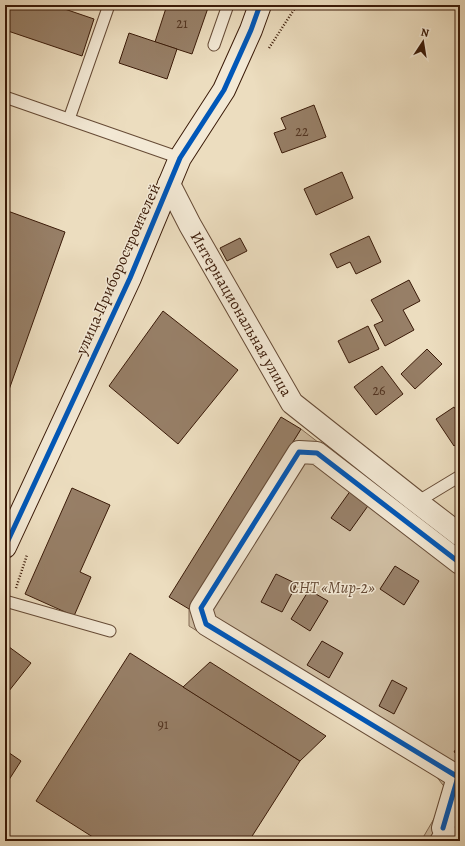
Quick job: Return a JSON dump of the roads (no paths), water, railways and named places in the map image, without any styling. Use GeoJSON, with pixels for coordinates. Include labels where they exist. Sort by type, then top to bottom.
{"type":"FeatureCollection","features":[{"type":"Feature","properties":{"kind":"street","name":"улица Приборостроителей"},"geometry":{"type":"LineString","coordinates":[[5,547],[130,278],[180,158],[224,90],[252,30],[260,5]]}},
{"type":"Feature","properties":{"kind":"street","name":"Интернациональная улица"},"geometry":{"type":"LineString","coordinates":[[169,184],[190,225],[292,403],[460,535]]}},
{"type":"Feature","properties":{"kind":"street"},"geometry":{"type":"LineString","coordinates":[[446,835],[458,777],[206,624],[200,608],[299,452],[317,453],[460,563]]}},
{"type":"Feature","properties":{"kind":"lane"},"geometry":{"type":"LineString","coordinates":[[69,119],[109,5]]}},
{"type":"Feature","properties":{"kind":"lane"},"geometry":{"type":"LineString","coordinates":[[214,45],[228,5]]}},
{"type":"Feature","properties":{"kind":"lane"},"geometry":{"type":"LineString","coordinates":[[5,97],[180,158]]}},
{"type":"Feature","properties":{"kind":"lane"},"geometry":{"type":"LineString","coordinates":[[417,502],[460,476]]}},
{"type":"Feature","properties":{"kind":"lane"},"geometry":{"type":"LineString","coordinates":[[5,601],[110,631]]}},
{"type":"Feature","properties":{"kind":"park label","name":"СНТ «Мир-2»"},"geometry":{"type":"Point","coordinates":[332,588]}}]}
